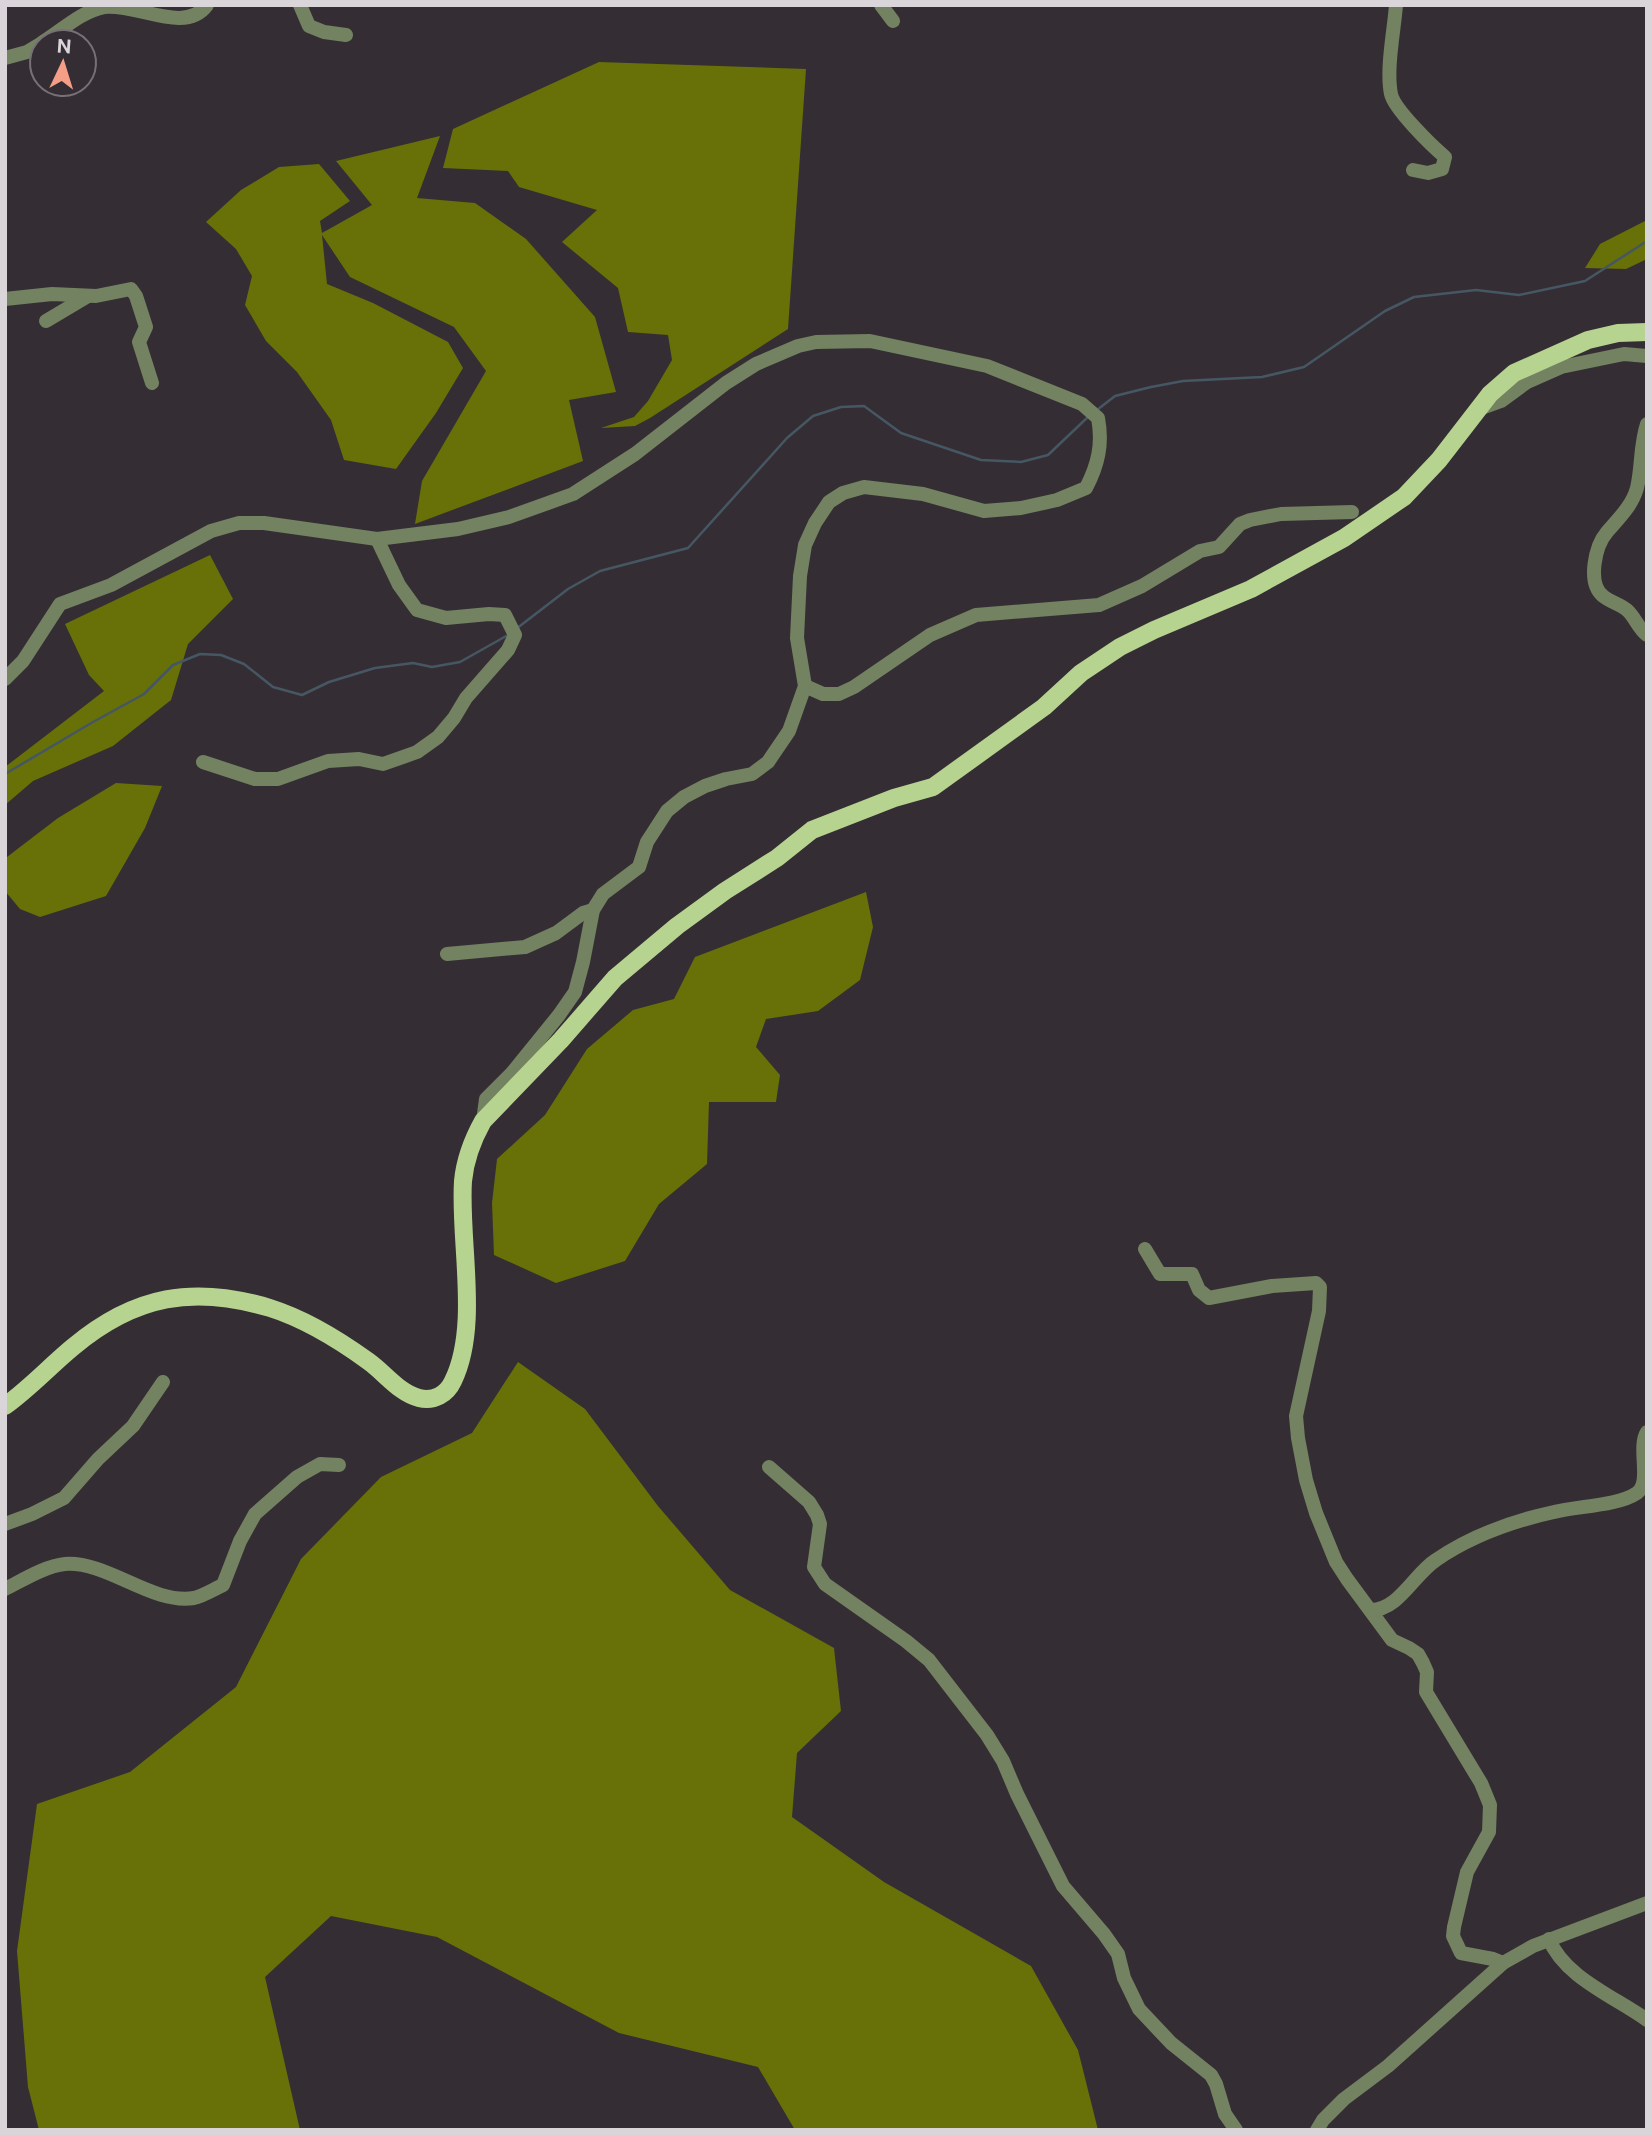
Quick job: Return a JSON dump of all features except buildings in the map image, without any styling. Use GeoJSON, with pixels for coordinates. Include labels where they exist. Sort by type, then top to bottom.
{"type":"FeatureCollection","features":[{"type":"Feature","properties":{"kind":"main road"},"geometry":{"type":"LineString","coordinates":[[5,1406],[106,1321],[151,1302],[179,1297],[231,1299],[271,1309],[318,1329],[360,1354],[411,1395],[433,1399],[443,1395],[453,1381],[463,1354],[466,1292],[463,1180],[473,1142],[483,1121],[553,1049],[615,978],[677,926],[777,858],[812,830],[933,786],[1006,736],[1044,707],[1081,673],[1120,647],[1154,629],[1251,589],[1344,538],[1404,497],[1439,460],[1504,380],[1542,359],[1588,340],[1618,333],[1647,332]]}},
{"type":"Feature","properties":{"kind":"street"},"geometry":{"type":"LineString","coordinates":[[64,28],[103,7],[124,7],[183,19],[201,13],[207,5]]}},
{"type":"Feature","properties":{"kind":"street"},"geometry":{"type":"LineString","coordinates":[[300,5],[309,26],[324,32],[346,35]]}},
{"type":"Feature","properties":{"kind":"street"},"geometry":{"type":"LineString","coordinates":[[881,5],[893,21]]}},
{"type":"Feature","properties":{"kind":"street"},"geometry":{"type":"LineString","coordinates":[[1396,5],[1391,97],[1430,145],[1445,157],[1442,169],[1428,173],[1413,170]]}},
{"type":"Feature","properties":{"kind":"street"},"geometry":{"type":"LineString","coordinates":[[5,58],[28,51]]}},
{"type":"Feature","properties":{"kind":"street"},"geometry":{"type":"LineString","coordinates":[[5,299],[52,294],[88,296],[131,289],[146,327],[139,342],[152,383]]}},
{"type":"Feature","properties":{"kind":"street"},"geometry":{"type":"LineString","coordinates":[[46,321],[88,296]]}},
{"type":"Feature","properties":{"kind":"street"},"geometry":{"type":"LineString","coordinates":[[5,679],[23,661],[60,604],[111,585],[211,531],[239,523],[264,523],[377,539],[458,529],[509,517],[573,494],[635,454],[726,383],[756,364],[798,346],[816,342],[870,341],[988,366],[1082,404],[1098,418],[1100,438],[1097,466],[1086,488],[1057,500],[1021,508],[984,511],[923,494],[864,487],[843,493],[829,502],[805,545],[800,576],[797,638],[805,686],[789,731],[768,762],[752,774],[705,786],[684,797],[667,811],[647,842],[639,867],[603,894],[593,910],[575,992],[512,1073],[486,1099],[483,1121]]}},
{"type":"Feature","properties":{"kind":"street"},"geometry":{"type":"LineString","coordinates":[[1479,409],[1501,401],[1527,382],[1560,367],[1624,354],[1647,356]]}},
{"type":"Feature","properties":{"kind":"street"},"geometry":{"type":"LineString","coordinates":[[1647,424],[1640,453],[1637,488],[1621,517],[1602,539],[1597,550],[1595,582],[1604,597],[1625,609],[1647,635]]}},
{"type":"Feature","properties":{"kind":"street"},"geometry":{"type":"LineString","coordinates":[[805,686],[823,694],[839,694],[854,687],[930,635],[976,615],[1109,602],[1142,586],[1200,551],[1219,547],[1240,524],[1250,520],[1281,514],[1352,512]]}},
{"type":"Feature","properties":{"kind":"street"},"geometry":{"type":"LineString","coordinates":[[203,762],[255,779],[278,779],[328,761],[359,759],[383,764],[417,751],[438,737],[466,698],[508,650],[515,635],[505,615],[446,618],[417,610],[399,585],[377,539]]}},
{"type":"Feature","properties":{"kind":"street"},"geometry":{"type":"LineString","coordinates":[[447,954],[525,947],[556,933],[573,918],[593,910]]}},
{"type":"Feature","properties":{"kind":"street"},"geometry":{"type":"LineString","coordinates":[[1144,1249],[1160,1274],[1192,1274],[1199,1290],[1209,1298],[1283,1285],[1316,1283],[1320,1287],[1319,1311],[1296,1416],[1306,1480],[1336,1562],[1392,1640],[1418,1654],[1427,1672],[1426,1692],[1480,1783],[1490,1805],[1489,1832],[1467,1872],[1452,1937],[1461,1954],[1503,1963]]}},
{"type":"Feature","properties":{"kind":"street"},"geometry":{"type":"LineString","coordinates":[[5,1524],[64,1498],[98,1459],[133,1426],[163,1382]]}},
{"type":"Feature","properties":{"kind":"street"},"geometry":{"type":"LineString","coordinates":[[1370,1610],[1381,1610],[1402,1594],[1433,1561],[1478,1536],[1554,1511],[1619,1500],[1639,1492],[1643,1485],[1642,1448],[1647,1432]]}},
{"type":"Feature","properties":{"kind":"street"},"geometry":{"type":"LineString","coordinates":[[5,1589],[64,1564],[114,1575],[154,1592],[193,1598],[223,1585],[240,1541],[255,1514],[297,1477],[320,1464],[339,1465]]}},
{"type":"Feature","properties":{"kind":"street"},"geometry":{"type":"LineString","coordinates":[[769,1467],[808,1502],[817,1515],[820,1524],[814,1567],[825,1584],[929,1660],[987,1735],[1003,1761],[1063,1886],[1118,1954],[1124,1978],[1139,2010],[1171,2042],[1207,2070],[1216,2084],[1225,2114],[1236,2130]]}},
{"type":"Feature","properties":{"kind":"street"},"geometry":{"type":"LineString","coordinates":[[1317,2130],[1344,2099],[1428,2032],[1503,1963],[1549,1939],[1647,1903]]}},
{"type":"Feature","properties":{"kind":"street"},"geometry":{"type":"LineString","coordinates":[[1549,1939],[1559,1958],[1602,1993],[1647,2020]]}},
{"type":"Feature","properties":{"kind":"green space"},"geometry":{"type":"Polygon","coordinates":[[[599,62],[806,69],[788,329],[635,426],[601,428],[634,417],[648,401],[672,360],[668,335],[628,332],[618,288],[562,242],[597,210],[519,187],[508,171],[443,168],[453,129],[599,62]]]}},
{"type":"Feature","properties":{"kind":"green space"},"geometry":{"type":"Polygon","coordinates":[[[440,136],[417,198],[475,203],[526,239],[595,317],[616,392],[569,400],[583,461],[415,524],[422,481],[486,371],[454,327],[350,277],[322,235],[327,284],[373,303],[448,342],[463,368],[436,413],[396,469],[344,460],[331,420],[297,372],[266,341],[245,305],[252,276],[236,249],[206,222],[241,190],[279,167],[319,164],[350,201],[320,221],[322,233],[372,205],[336,161],[440,136]]]}},
{"type":"Feature","properties":{"kind":"green space"},"geometry":{"type":"Polygon","coordinates":[[[1647,220],[1647,259],[1626,269],[1585,268],[1600,244],[1647,220]]]}},
{"type":"Feature","properties":{"kind":"green space"},"geometry":{"type":"Polygon","coordinates":[[[210,555],[233,599],[188,644],[171,700],[113,746],[33,781],[5,805],[5,767],[104,691],[89,675],[65,624],[210,555]]]}},
{"type":"Feature","properties":{"kind":"green space"},"geometry":{"type":"Polygon","coordinates":[[[116,783],[162,786],[145,828],[106,896],[40,917],[20,909],[5,891],[7,857],[58,818],[116,783]]]}},
{"type":"Feature","properties":{"kind":"green space"},"geometry":{"type":"Polygon","coordinates":[[[866,892],[873,927],[860,980],[818,1011],[766,1019],[756,1047],[780,1075],[776,1102],[709,1102],[707,1164],[659,1204],[625,1261],[556,1283],[494,1255],[492,1203],[497,1159],[545,1115],[587,1049],[633,1010],[674,999],[695,957],[866,892]]]}},
{"type":"Feature","properties":{"kind":"green space"},"geometry":{"type":"Polygon","coordinates":[[[518,1362],[585,1409],[658,1506],[730,1590],[834,1648],[841,1711],[797,1753],[792,1817],[884,1882],[1031,1966],[1078,2050],[1098,2130],[795,2130],[758,2067],[619,2033],[437,1937],[331,1916],[265,1977],[300,2130],[39,2130],[28,2087],[17,1951],[37,1804],[130,1772],[236,1687],[301,1559],[381,1477],[472,1433],[518,1362]]]}},
{"type":"Feature","properties":{"kind":"waterway"},"geometry":{"type":"LineString","coordinates":[[1097,410],[1115,396],[1151,387],[1183,381],[1262,377],[1304,367],[1385,311],[1414,297],[1476,290],[1519,295],[1585,281],[1647,241]]}},
{"type":"Feature","properties":{"kind":"waterway"},"geometry":{"type":"LineString","coordinates":[[516,629],[568,589],[600,571],[688,548],[787,438],[813,416],[841,407],[864,406],[901,433],[981,460],[1021,462],[1048,455],[1089,416]]}},
{"type":"Feature","properties":{"kind":"waterway"},"geometry":{"type":"LineString","coordinates":[[5,774],[144,694],[173,665],[200,654],[221,655],[244,664],[273,687],[302,695],[329,682],[375,668],[413,663],[432,667],[460,662],[508,635]]}}]}
